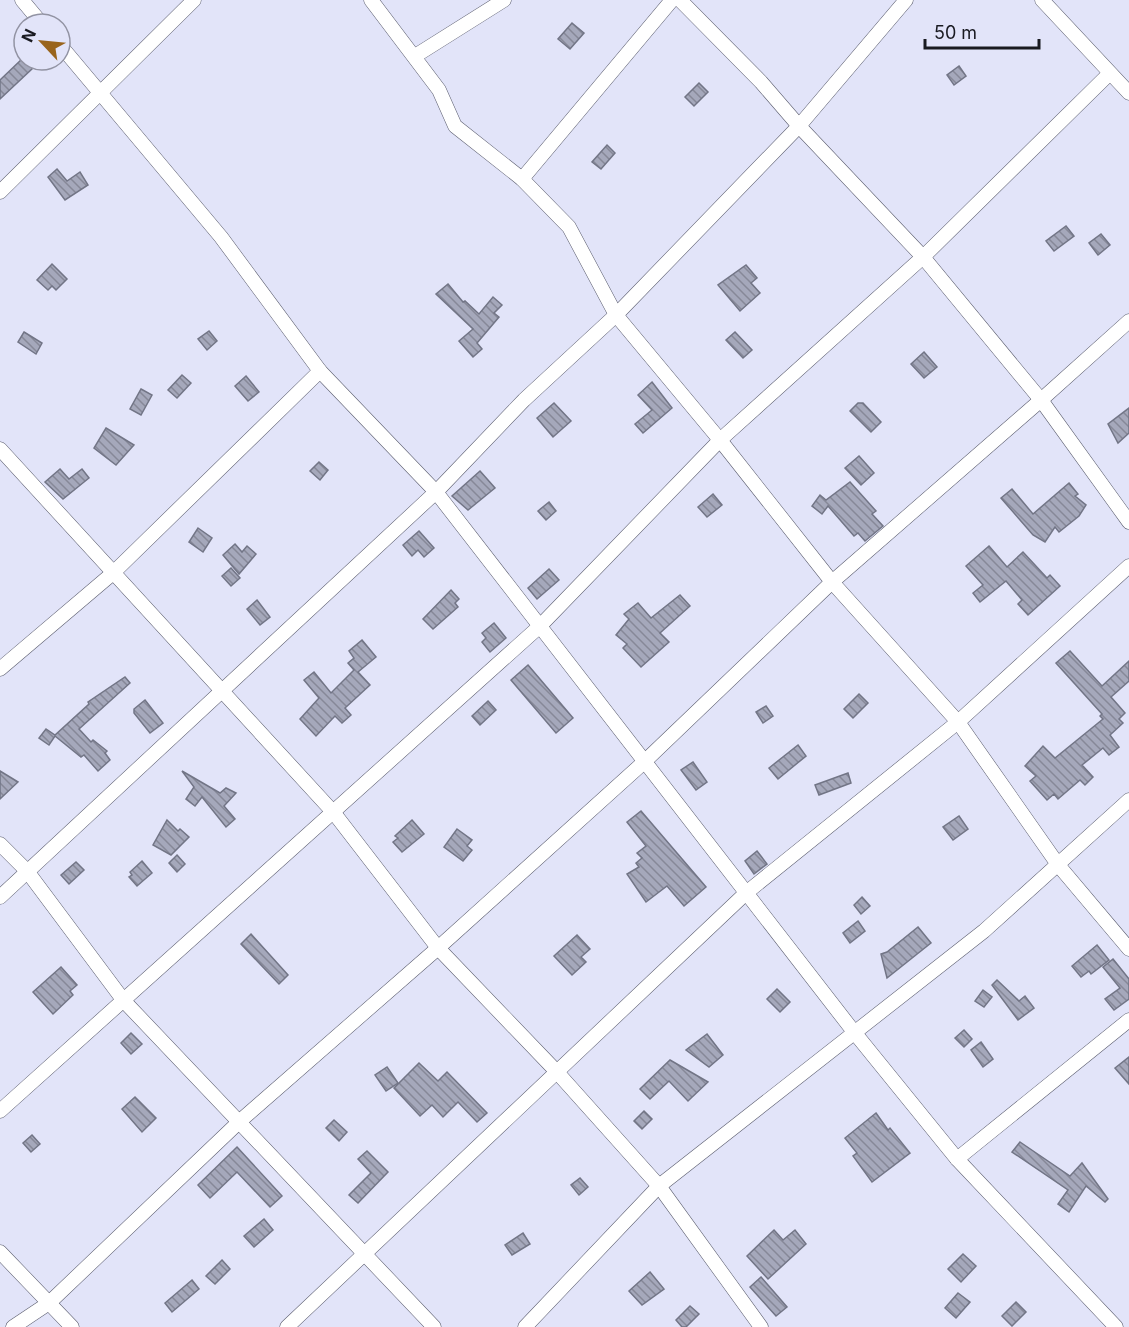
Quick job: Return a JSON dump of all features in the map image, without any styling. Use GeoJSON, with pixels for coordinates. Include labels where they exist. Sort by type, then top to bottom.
{"type":"FeatureCollection","features":[{"type":"Feature","properties":{"kind":"street"},"geometry":{"type":"LineString","coordinates":[[22,0],[32,12]]}},
{"type":"Feature","properties":{"kind":"street"},"geometry":{"type":"LineString","coordinates":[[0,192],[194,0]]}},
{"type":"Feature","properties":{"kind":"street"},"geometry":{"type":"LineString","coordinates":[[371,0],[439,90],[455,126],[522,179],[569,227],[616,315],[720,440],[832,582],[958,722],[1059,866],[1129,949]]}},
{"type":"Feature","properties":{"kind":"street"},"geometry":{"type":"LineString","coordinates":[[415,56],[504,0]]}},
{"type":"Feature","properties":{"kind":"street"},"geometry":{"type":"LineString","coordinates":[[522,179],[672,0]]}},
{"type":"Feature","properties":{"kind":"street"},"geometry":{"type":"LineString","coordinates":[[680,0],[761,82],[799,126],[923,257],[1041,400],[1129,522]]}},
{"type":"Feature","properties":{"kind":"street"},"geometry":{"type":"LineString","coordinates":[[0,897],[436,492],[524,400],[616,315],[799,126],[906,0]]}},
{"type":"Feature","properties":{"kind":"street"},"geometry":{"type":"LineString","coordinates":[[1042,0],[1129,93]]}},
{"type":"Feature","properties":{"kind":"street"},"geometry":{"type":"LineString","coordinates":[[72,60],[221,237],[320,371],[436,492],[854,1032],[957,1159],[1116,1327]]}},
{"type":"Feature","properties":{"kind":"street"},"geometry":{"type":"LineString","coordinates":[[0,1111],[540,626],[720,440],[923,257],[1109,74]]}},
{"type":"Feature","properties":{"kind":"street"},"geometry":{"type":"LineString","coordinates":[[13,1327],[49,1303],[240,1121],[438,948],[644,763],[832,582],[1129,321]]}},
{"type":"Feature","properties":{"kind":"street"},"geometry":{"type":"LineString","coordinates":[[0,669],[113,573],[320,371]]}},
{"type":"Feature","properties":{"kind":"street"},"geometry":{"type":"LineString","coordinates":[[0,449],[334,813],[438,948],[556,1071],[659,1186],[761,1327]]}},
{"type":"Feature","properties":{"kind":"street"},"geometry":{"type":"LineString","coordinates":[[286,1327],[746,893],[958,722],[1129,566]]}},
{"type":"Feature","properties":{"kind":"street"},"geometry":{"type":"LineString","coordinates":[[525,1327],[659,1186],[984,931],[1059,866],[1129,800]]}},
{"type":"Feature","properties":{"kind":"street"},"geometry":{"type":"LineString","coordinates":[[0,844],[27,871],[124,1001],[434,1327]]}},
{"type":"Feature","properties":{"kind":"street"},"geometry":{"type":"LineString","coordinates":[[957,1159],[1129,1020]]}},
{"type":"Feature","properties":{"kind":"street"},"geometry":{"type":"LineString","coordinates":[[0,1252],[72,1327]]}},
{"type":"Feature","properties":{"kind":"building"},"geometry":{"type":"Polygon","coordinates":[[[572,23],[584,33],[570,49],[558,39],[572,23]]]}},
{"type":"Feature","properties":{"kind":"building"},"geometry":{"type":"Polygon","coordinates":[[[959,66],[966,76],[954,85],[947,75],[959,66]]]}},
{"type":"Feature","properties":{"kind":"building"},"geometry":{"type":"Polygon","coordinates":[[[12,69],[12,72],[29,72],[0,99],[0,80],[12,69]]]}},
{"type":"Feature","properties":{"kind":"building"},"geometry":{"type":"Polygon","coordinates":[[[699,83],[708,92],[694,106],[685,97],[699,83]]]}},
{"type":"Feature","properties":{"kind":"building"},"geometry":{"type":"Polygon","coordinates":[[[607,145],[615,153],[601,169],[592,162],[607,145]]]}},
{"type":"Feature","properties":{"kind":"building"},"geometry":{"type":"Polygon","coordinates":[[[57,169],[67,181],[80,172],[88,185],[65,200],[48,177],[57,169]]]}},
{"type":"Feature","properties":{"kind":"building"},"geometry":{"type":"Polygon","coordinates":[[[1066,226],[1074,236],[1054,251],[1046,241],[1066,226]]]}},
{"type":"Feature","properties":{"kind":"building"},"geometry":{"type":"Polygon","coordinates":[[[1101,234],[1110,245],[1098,255],[1089,243],[1101,234]]]}},
{"type":"Feature","properties":{"kind":"building"},"geometry":{"type":"Polygon","coordinates":[[[52,264],[67,279],[56,290],[52,286],[48,290],[37,280],[52,264]]]}},
{"type":"Feature","properties":{"kind":"building"},"geometry":{"type":"Polygon","coordinates":[[[746,265],[757,278],[751,283],[760,293],[740,311],[718,285],[746,265]]]}},
{"type":"Feature","properties":{"kind":"building"},"geometry":{"type":"Polygon","coordinates":[[[448,284],[463,302],[465,301],[479,314],[493,297],[502,305],[494,313],[499,317],[477,343],[482,349],[473,357],[459,341],[473,329],[436,294],[448,284]]]}},
{"type":"Feature","properties":{"kind":"building"},"geometry":{"type":"Polygon","coordinates":[[[209,331],[217,341],[207,350],[198,339],[209,331]]]}},
{"type":"Feature","properties":{"kind":"building"},"geometry":{"type":"Polygon","coordinates":[[[24,332],[42,343],[36,354],[18,342],[24,332]]]}},
{"type":"Feature","properties":{"kind":"building"},"geometry":{"type":"Polygon","coordinates":[[[735,332],[752,350],[743,358],[726,340],[735,332]]]}},
{"type":"Feature","properties":{"kind":"building"},"geometry":{"type":"Polygon","coordinates":[[[924,352],[937,367],[924,378],[911,364],[924,352]]]}},
{"type":"Feature","properties":{"kind":"building"},"geometry":{"type":"Polygon","coordinates":[[[182,375],[191,383],[177,398],[168,390],[182,375]]]}},
{"type":"Feature","properties":{"kind":"building"},"geometry":{"type":"Polygon","coordinates":[[[246,376],[259,392],[248,401],[235,386],[246,376]]]}},
{"type":"Feature","properties":{"kind":"building"},"geometry":{"type":"Polygon","coordinates":[[[652,382],[672,408],[643,433],[635,424],[652,410],[638,395],[652,382]]]}},
{"type":"Feature","properties":{"kind":"building"},"geometry":{"type":"Polygon","coordinates":[[[141,389],[152,395],[141,415],[130,409],[141,389]]]}},
{"type":"Feature","properties":{"kind":"building"},"geometry":{"type":"Polygon","coordinates":[[[554,403],[571,421],[553,437],[537,418],[554,403]]]}},
{"type":"Feature","properties":{"kind":"building"},"geometry":{"type":"Polygon","coordinates":[[[858,403],[863,403],[881,422],[871,432],[850,411],[858,403]]]}},
{"type":"Feature","properties":{"kind":"building"},"geometry":{"type":"Polygon","coordinates":[[[1129,408],[1129,433],[1118,443],[1108,424],[1129,408]]]}},
{"type":"Feature","properties":{"kind":"building"},"geometry":{"type":"Polygon","coordinates":[[[106,428],[134,445],[116,465],[94,448],[106,428]]]}},
{"type":"Feature","properties":{"kind":"building"},"geometry":{"type":"Polygon","coordinates":[[[859,456],[874,473],[861,485],[845,468],[859,456]]]}},
{"type":"Feature","properties":{"kind":"building"},"geometry":{"type":"Polygon","coordinates":[[[319,462],[328,470],[320,480],[310,471],[319,462]]]}},
{"type":"Feature","properties":{"kind":"building"},"geometry":{"type":"Polygon","coordinates":[[[60,469],[69,479],[82,469],[89,478],[63,499],[45,482],[60,469]]]}},
{"type":"Feature","properties":{"kind":"building"},"geometry":{"type":"Polygon","coordinates":[[[480,471],[495,488],[468,510],[452,496],[480,471]]]}},
{"type":"Feature","properties":{"kind":"building"},"geometry":{"type":"Polygon","coordinates":[[[850,482],[876,511],[872,514],[883,526],[865,541],[858,533],[854,536],[828,506],[822,514],[812,506],[820,495],[826,500],[850,482]]]}},
{"type":"Feature","properties":{"kind":"building"},"geometry":{"type":"Polygon","coordinates":[[[1069,483],[1078,494],[1075,496],[1086,505],[1079,516],[1059,532],[1055,527],[1045,542],[1033,535],[1001,498],[1012,489],[1033,514],[1069,483]]]}},
{"type":"Feature","properties":{"kind":"building"},"geometry":{"type":"Polygon","coordinates":[[[713,494],[722,505],[707,517],[698,507],[713,494]]]}},
{"type":"Feature","properties":{"kind":"building"},"geometry":{"type":"Polygon","coordinates":[[[549,502],[556,511],[546,520],[538,511],[549,502]]]}},
{"type":"Feature","properties":{"kind":"building"},"geometry":{"type":"Polygon","coordinates":[[[198,528],[212,538],[203,552],[189,542],[198,528]]]}},
{"type":"Feature","properties":{"kind":"building"},"geometry":{"type":"Polygon","coordinates":[[[419,531],[434,548],[424,557],[418,550],[412,556],[403,545],[419,531]]]}},
{"type":"Feature","properties":{"kind":"building"},"geometry":{"type":"Polygon","coordinates":[[[235,544],[242,552],[247,546],[256,554],[239,574],[223,555],[235,544]]]}},
{"type":"Feature","properties":{"kind":"building"},"geometry":{"type":"Polygon","coordinates":[[[989,546],[1007,567],[1023,552],[1047,578],[1050,575],[1060,586],[1028,615],[1018,604],[1022,600],[1006,581],[980,602],[973,593],[983,585],[966,566],[989,546]]]}},
{"type":"Feature","properties":{"kind":"building"},"geometry":{"type":"Polygon","coordinates":[[[231,568],[240,578],[231,586],[222,576],[231,568]]]}},
{"type":"Feature","properties":{"kind":"building"},"geometry":{"type":"Polygon","coordinates":[[[549,569],[559,580],[537,599],[528,588],[549,569]]]}},
{"type":"Feature","properties":{"kind":"building"},"geometry":{"type":"Polygon","coordinates":[[[451,590],[459,599],[455,603],[458,607],[433,629],[423,619],[451,590]]]}},
{"type":"Feature","properties":{"kind":"building"},"geometry":{"type":"Polygon","coordinates":[[[680,595],[690,606],[660,633],[669,642],[641,667],[623,648],[627,644],[616,635],[629,619],[624,614],[638,603],[651,618],[680,595]]]}},
{"type":"Feature","properties":{"kind":"building"},"geometry":{"type":"Polygon","coordinates":[[[257,600],[270,617],[260,625],[247,609],[257,600]]]}},
{"type":"Feature","properties":{"kind":"building"},"geometry":{"type":"Polygon","coordinates":[[[494,623],[506,638],[490,652],[482,642],[486,638],[482,633],[494,623]]]}},
{"type":"Feature","properties":{"kind":"building"},"geometry":{"type":"Polygon","coordinates":[[[362,640],[376,657],[358,672],[370,685],[345,708],[351,715],[342,723],[335,716],[316,736],[300,719],[319,698],[304,680],[314,672],[331,693],[354,670],[348,663],[354,658],[349,651],[362,640]]]}},
{"type":"Feature","properties":{"kind":"building"},"geometry":{"type":"Polygon","coordinates":[[[1070,651],[1102,686],[1129,661],[1129,681],[1111,697],[1125,713],[1119,719],[1123,723],[1110,735],[1119,747],[1109,755],[1103,748],[1082,765],[1093,777],[1085,785],[1080,780],[1058,799],[1054,794],[1047,800],[1030,781],[1036,776],[1025,766],[1043,746],[1055,758],[1103,719],[1100,716],[1102,714],[1056,663],[1070,651]]]}},
{"type":"Feature","properties":{"kind":"building"},"geometry":{"type":"Polygon","coordinates":[[[528,665],[573,718],[556,733],[511,680],[528,665]]]}},
{"type":"Feature","properties":{"kind":"building"},"geometry":{"type":"Polygon","coordinates":[[[125,677],[130,683],[79,729],[91,742],[93,740],[107,751],[105,753],[110,760],[98,771],[84,755],[81,757],[55,736],[49,745],[39,738],[46,729],[55,735],[89,704],[88,702],[125,677]]]}},
{"type":"Feature","properties":{"kind":"building"},"geometry":{"type":"Polygon","coordinates":[[[859,694],[868,703],[853,718],[844,709],[859,694]]]}},
{"type":"Feature","properties":{"kind":"building"},"geometry":{"type":"Polygon","coordinates":[[[145,700],[163,723],[150,733],[134,713],[134,709],[145,700]]]}},
{"type":"Feature","properties":{"kind":"building"},"geometry":{"type":"Polygon","coordinates":[[[488,701],[496,710],[480,725],[472,716],[488,701]]]}},
{"type":"Feature","properties":{"kind":"building"},"geometry":{"type":"Polygon","coordinates":[[[766,706],[773,716],[763,723],[756,712],[766,706]]]}},
{"type":"Feature","properties":{"kind":"building"},"geometry":{"type":"Polygon","coordinates":[[[798,745],[806,756],[778,779],[769,768],[798,745]]]}},
{"type":"Feature","properties":{"kind":"building"},"geometry":{"type":"Polygon","coordinates":[[[693,762],[707,782],[696,790],[681,770],[693,762]]]}},
{"type":"Feature","properties":{"kind":"building"},"geometry":{"type":"Polygon","coordinates":[[[0,771],[18,782],[0,799],[0,771]]]}},
{"type":"Feature","properties":{"kind":"building"},"geometry":{"type":"Polygon","coordinates":[[[182,771],[220,793],[226,788],[236,793],[224,806],[235,819],[226,827],[202,797],[195,806],[186,799],[194,787],[182,771]]]}},
{"type":"Feature","properties":{"kind":"building"},"geometry":{"type":"Polygon","coordinates":[[[848,773],[851,783],[819,795],[815,785],[848,773]]]}},
{"type":"Feature","properties":{"kind":"building"},"geometry":{"type":"Polygon","coordinates":[[[641,811],[706,887],[684,906],[667,886],[646,902],[627,874],[639,867],[636,863],[642,858],[637,853],[646,846],[627,822],[641,811]]]}},
{"type":"Feature","properties":{"kind":"building"},"geometry":{"type":"Polygon","coordinates":[[[959,816],[968,829],[953,840],[943,827],[959,816]]]}},
{"type":"Feature","properties":{"kind":"building"},"geometry":{"type":"Polygon","coordinates":[[[167,820],[178,831],[180,829],[189,837],[171,855],[153,845],[167,820]]]}},
{"type":"Feature","properties":{"kind":"building"},"geometry":{"type":"Polygon","coordinates":[[[412,820],[424,834],[402,852],[393,842],[398,838],[395,836],[412,820]]]}},
{"type":"Feature","properties":{"kind":"building"},"geometry":{"type":"Polygon","coordinates":[[[457,829],[472,840],[467,846],[472,850],[463,861],[444,847],[457,829]]]}},
{"type":"Feature","properties":{"kind":"building"},"geometry":{"type":"Polygon","coordinates":[[[757,851],[767,864],[754,874],[745,861],[757,851]]]}},
{"type":"Feature","properties":{"kind":"building"},"geometry":{"type":"Polygon","coordinates":[[[177,855],[185,864],[177,872],[169,863],[177,855]]]}},
{"type":"Feature","properties":{"kind":"building"},"geometry":{"type":"Polygon","coordinates":[[[142,861],[152,873],[137,886],[129,877],[132,875],[130,872],[142,861]]]}},
{"type":"Feature","properties":{"kind":"building"},"geometry":{"type":"Polygon","coordinates":[[[76,862],[84,870],[69,884],[61,875],[76,862]]]}},
{"type":"Feature","properties":{"kind":"building"},"geometry":{"type":"Polygon","coordinates":[[[862,897],[870,906],[861,914],[854,905],[862,897]]]}},
{"type":"Feature","properties":{"kind":"building"},"geometry":{"type":"Polygon","coordinates":[[[858,921],[865,931],[850,943],[843,933],[858,921]]]}},
{"type":"Feature","properties":{"kind":"building"},"geometry":{"type":"Polygon","coordinates":[[[918,927],[931,943],[887,978],[881,954],[887,952],[918,927]]]}},
{"type":"Feature","properties":{"kind":"building"},"geometry":{"type":"Polygon","coordinates":[[[251,934],[288,975],[279,984],[241,944],[251,934]]]}},
{"type":"Feature","properties":{"kind":"building"},"geometry":{"type":"Polygon","coordinates":[[[577,935],[590,949],[581,957],[586,962],[572,975],[554,956],[577,935]]]}},
{"type":"Feature","properties":{"kind":"building"},"geometry":{"type":"Polygon","coordinates":[[[1097,945],[1109,960],[1091,974],[1089,971],[1081,977],[1072,966],[1097,945]]]}},
{"type":"Feature","properties":{"kind":"building"},"geometry":{"type":"Polygon","coordinates":[[[1113,959],[1129,979],[1129,999],[1114,1010],[1105,999],[1120,988],[1103,967],[1113,959]]]}},
{"type":"Feature","properties":{"kind":"building"},"geometry":{"type":"Polygon","coordinates":[[[61,967],[77,985],[70,991],[73,995],[53,1014],[33,992],[61,967]]]}},
{"type":"Feature","properties":{"kind":"building"},"geometry":{"type":"Polygon","coordinates":[[[997,980],[1019,1001],[1025,996],[1034,1008],[1018,1020],[992,985],[997,980]]]}},
{"type":"Feature","properties":{"kind":"building"},"geometry":{"type":"Polygon","coordinates":[[[777,989],[790,1002],[780,1012],[767,999],[777,989]]]}},
{"type":"Feature","properties":{"kind":"building"},"geometry":{"type":"Polygon","coordinates":[[[983,990],[992,997],[984,1007],[975,1001],[983,990]]]}},
{"type":"Feature","properties":{"kind":"building"},"geometry":{"type":"Polygon","coordinates":[[[964,1030],[972,1039],[964,1047],[955,1038],[964,1030]]]}},
{"type":"Feature","properties":{"kind":"building"},"geometry":{"type":"Polygon","coordinates":[[[131,1033],[142,1044],[131,1054],[121,1043],[131,1033]]]}},
{"type":"Feature","properties":{"kind":"building"},"geometry":{"type":"Polygon","coordinates":[[[707,1034],[723,1055],[709,1067],[686,1050],[707,1034]]]}},
{"type":"Feature","properties":{"kind":"building"},"geometry":{"type":"Polygon","coordinates":[[[981,1042],[993,1059],[983,1067],[971,1050],[981,1042]]]}},
{"type":"Feature","properties":{"kind":"building"},"geometry":{"type":"Polygon","coordinates":[[[1129,1057],[1129,1084],[1115,1068],[1129,1057]]]}},
{"type":"Feature","properties":{"kind":"building"},"geometry":{"type":"Polygon","coordinates":[[[670,1060],[708,1082],[688,1101],[669,1081],[650,1099],[640,1089],[670,1060]]]}},
{"type":"Feature","properties":{"kind":"building"},"geometry":{"type":"Polygon","coordinates":[[[419,1063],[438,1081],[447,1072],[487,1113],[477,1122],[458,1102],[443,1117],[432,1105],[420,1116],[394,1088],[419,1063]]]}},
{"type":"Feature","properties":{"kind":"building"},"geometry":{"type":"Polygon","coordinates":[[[387,1067],[398,1083],[386,1091],[375,1075],[387,1067]]]}},
{"type":"Feature","properties":{"kind":"building"},"geometry":{"type":"Polygon","coordinates":[[[135,1097],[156,1118],[142,1132],[122,1109],[135,1097]]]}},
{"type":"Feature","properties":{"kind":"building"},"geometry":{"type":"Polygon","coordinates":[[[644,1111],[652,1119],[642,1129],[634,1121],[644,1111]]]}},
{"type":"Feature","properties":{"kind":"building"},"geometry":{"type":"Polygon","coordinates":[[[876,1113],[888,1130],[890,1128],[910,1153],[872,1182],[853,1156],[857,1153],[845,1138],[876,1113]]]}},
{"type":"Feature","properties":{"kind":"building"},"geometry":{"type":"Polygon","coordinates":[[[334,1120],[347,1132],[339,1141],[326,1128],[334,1120]]]}},
{"type":"Feature","properties":{"kind":"building"},"geometry":{"type":"Polygon","coordinates":[[[32,1135],[40,1144],[31,1152],[23,1143],[32,1135]]]}},
{"type":"Feature","properties":{"kind":"building"},"geometry":{"type":"Polygon","coordinates":[[[1020,1142],[1070,1176],[1082,1163],[1108,1199],[1105,1202],[1086,1186],[1069,1212],[1058,1204],[1068,1190],[1012,1152],[1020,1142]]]}},
{"type":"Feature","properties":{"kind":"building"},"geometry":{"type":"Polygon","coordinates":[[[237,1147],[282,1196],[270,1207],[237,1172],[210,1198],[198,1185],[237,1147]]]}},
{"type":"Feature","properties":{"kind":"building"},"geometry":{"type":"Polygon","coordinates":[[[367,1151],[388,1172],[358,1203],[349,1195],[371,1173],[358,1159],[367,1151]]]}},
{"type":"Feature","properties":{"kind":"building"},"geometry":{"type":"Polygon","coordinates":[[[580,1178],[588,1187],[579,1195],[571,1185],[580,1178]]]}},
{"type":"Feature","properties":{"kind":"building"},"geometry":{"type":"Polygon","coordinates":[[[264,1219],[273,1230],[254,1247],[244,1236],[264,1219]]]}},
{"type":"Feature","properties":{"kind":"building"},"geometry":{"type":"Polygon","coordinates":[[[774,1230],[783,1240],[795,1230],[806,1244],[768,1279],[747,1256],[774,1230]]]}},
{"type":"Feature","properties":{"kind":"building"},"geometry":{"type":"Polygon","coordinates":[[[523,1233],[530,1244],[512,1255],[505,1245],[523,1233]]]}},
{"type":"Feature","properties":{"kind":"building"},"geometry":{"type":"Polygon","coordinates":[[[963,1254],[976,1266],[961,1282],[948,1269],[963,1254]]]}},
{"type":"Feature","properties":{"kind":"building"},"geometry":{"type":"Polygon","coordinates":[[[222,1260],[230,1269],[215,1284],[206,1276],[222,1260]]]}},
{"type":"Feature","properties":{"kind":"building"},"geometry":{"type":"Polygon","coordinates":[[[650,1272],[664,1289],[642,1305],[629,1291],[650,1272]]]}},
{"type":"Feature","properties":{"kind":"building"},"geometry":{"type":"Polygon","coordinates":[[[761,1277],[787,1307],[776,1316],[750,1287],[761,1277]]]}},
{"type":"Feature","properties":{"kind":"building"},"geometry":{"type":"Polygon","coordinates":[[[192,1280],[199,1289],[172,1312],[165,1303],[192,1280]]]}},
{"type":"Feature","properties":{"kind":"building"},"geometry":{"type":"Polygon","coordinates":[[[958,1293],[970,1302],[956,1318],[945,1308],[958,1293]]]}},
{"type":"Feature","properties":{"kind":"building"},"geometry":{"type":"Polygon","coordinates":[[[1016,1302],[1026,1312],[1012,1326],[1002,1316],[1016,1302]]]}},
{"type":"Feature","properties":{"kind":"building"},"geometry":{"type":"Polygon","coordinates":[[[690,1306],[699,1314],[686,1327],[682,1327],[676,1320],[690,1306]]]}}]}
